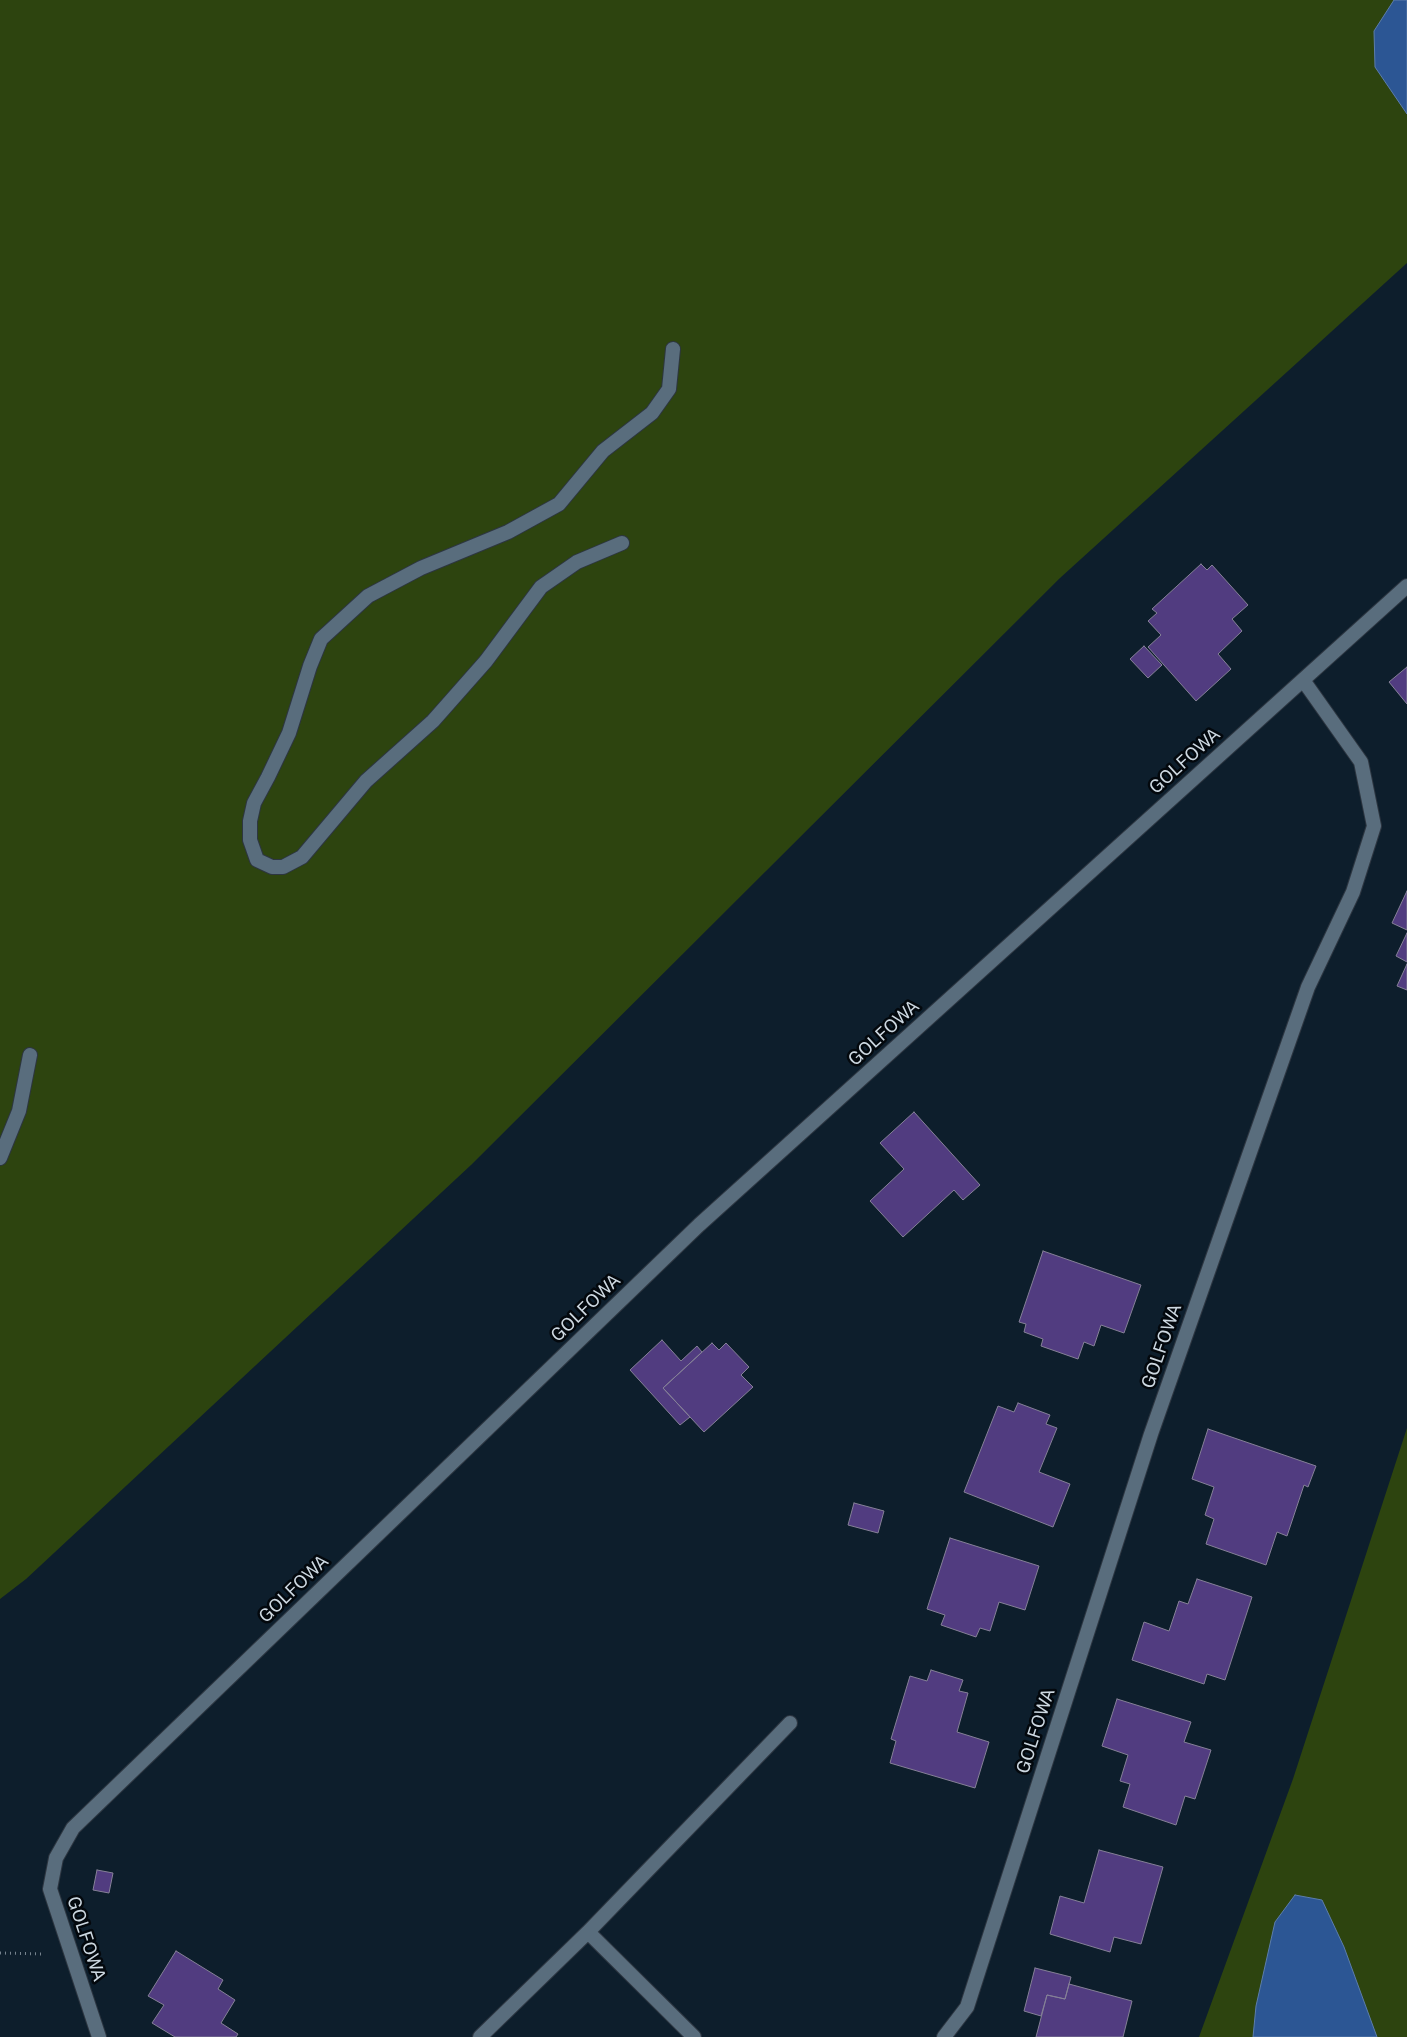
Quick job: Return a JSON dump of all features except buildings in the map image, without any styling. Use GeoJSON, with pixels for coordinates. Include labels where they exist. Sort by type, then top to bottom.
{"type":"FeatureCollection","features":[{"type":"Feature","properties":{"kind":"lane"},"geometry":{"type":"LineString","coordinates":[[622,544],[577,562],[541,587],[486,661],[433,722],[366,781],[302,857],[283,867],[272,868],[256,860],[250,840],[250,821],[254,803],[289,733],[310,666],[321,639],[368,596],[421,568],[508,532],[559,504],[603,452],[652,414],[669,389],[673,349]]}},
{"type":"Feature","properties":{"kind":"lane","name":"GOLFOWA"},"geometry":{"type":"LineString","coordinates":[[99,2037],[50,1889],[56,1858],[73,1828],[699,1225],[1407,586]]}},
{"type":"Feature","properties":{"kind":"lane","name":"GOLFOWA"},"geometry":{"type":"LineString","coordinates":[[944,2037],[967,2007],[1151,1434],[1308,987],[1353,892],[1374,826],[1361,762],[1303,680]]}},
{"type":"Feature","properties":{"kind":"lane"},"geometry":{"type":"LineString","coordinates":[[0,1158],[19,1111],[30,1055]]}},
{"type":"Feature","properties":{"kind":"lane"},"geometry":{"type":"LineString","coordinates":[[480,2037],[588,1932],[790,1722]]}},
{"type":"Feature","properties":{"kind":"lane"},"geometry":{"type":"LineString","coordinates":[[588,1932],[694,2037]]}},
{"type":"Feature","properties":{"kind":"path"},"geometry":{"type":"LineString","coordinates":[[0,1953],[71,1954]]}},
{"type":"Feature","properties":{"kind":"green space"},"geometry":{"type":"Polygon","coordinates":[[[0,0],[1407,0],[1407,263],[1060,578],[471,1165],[26,1579],[0,1599],[0,0]]]}},
{"type":"Feature","properties":{"kind":"green space"},"geometry":{"type":"Polygon","coordinates":[[[1407,1428],[1407,2037],[1199,2037],[1293,1779],[1407,1428]]]}},
{"type":"Feature","properties":{"kind":"water"},"geometry":{"type":"Polygon","coordinates":[[[1394,0],[1407,0],[1407,114],[1375,67],[1374,31],[1394,0]]]}},
{"type":"Feature","properties":{"kind":"water"},"geometry":{"type":"Polygon","coordinates":[[[1295,1895],[1322,1900],[1344,1947],[1377,2037],[1253,2037],[1256,2006],[1275,1922],[1295,1895]]]}}]}
